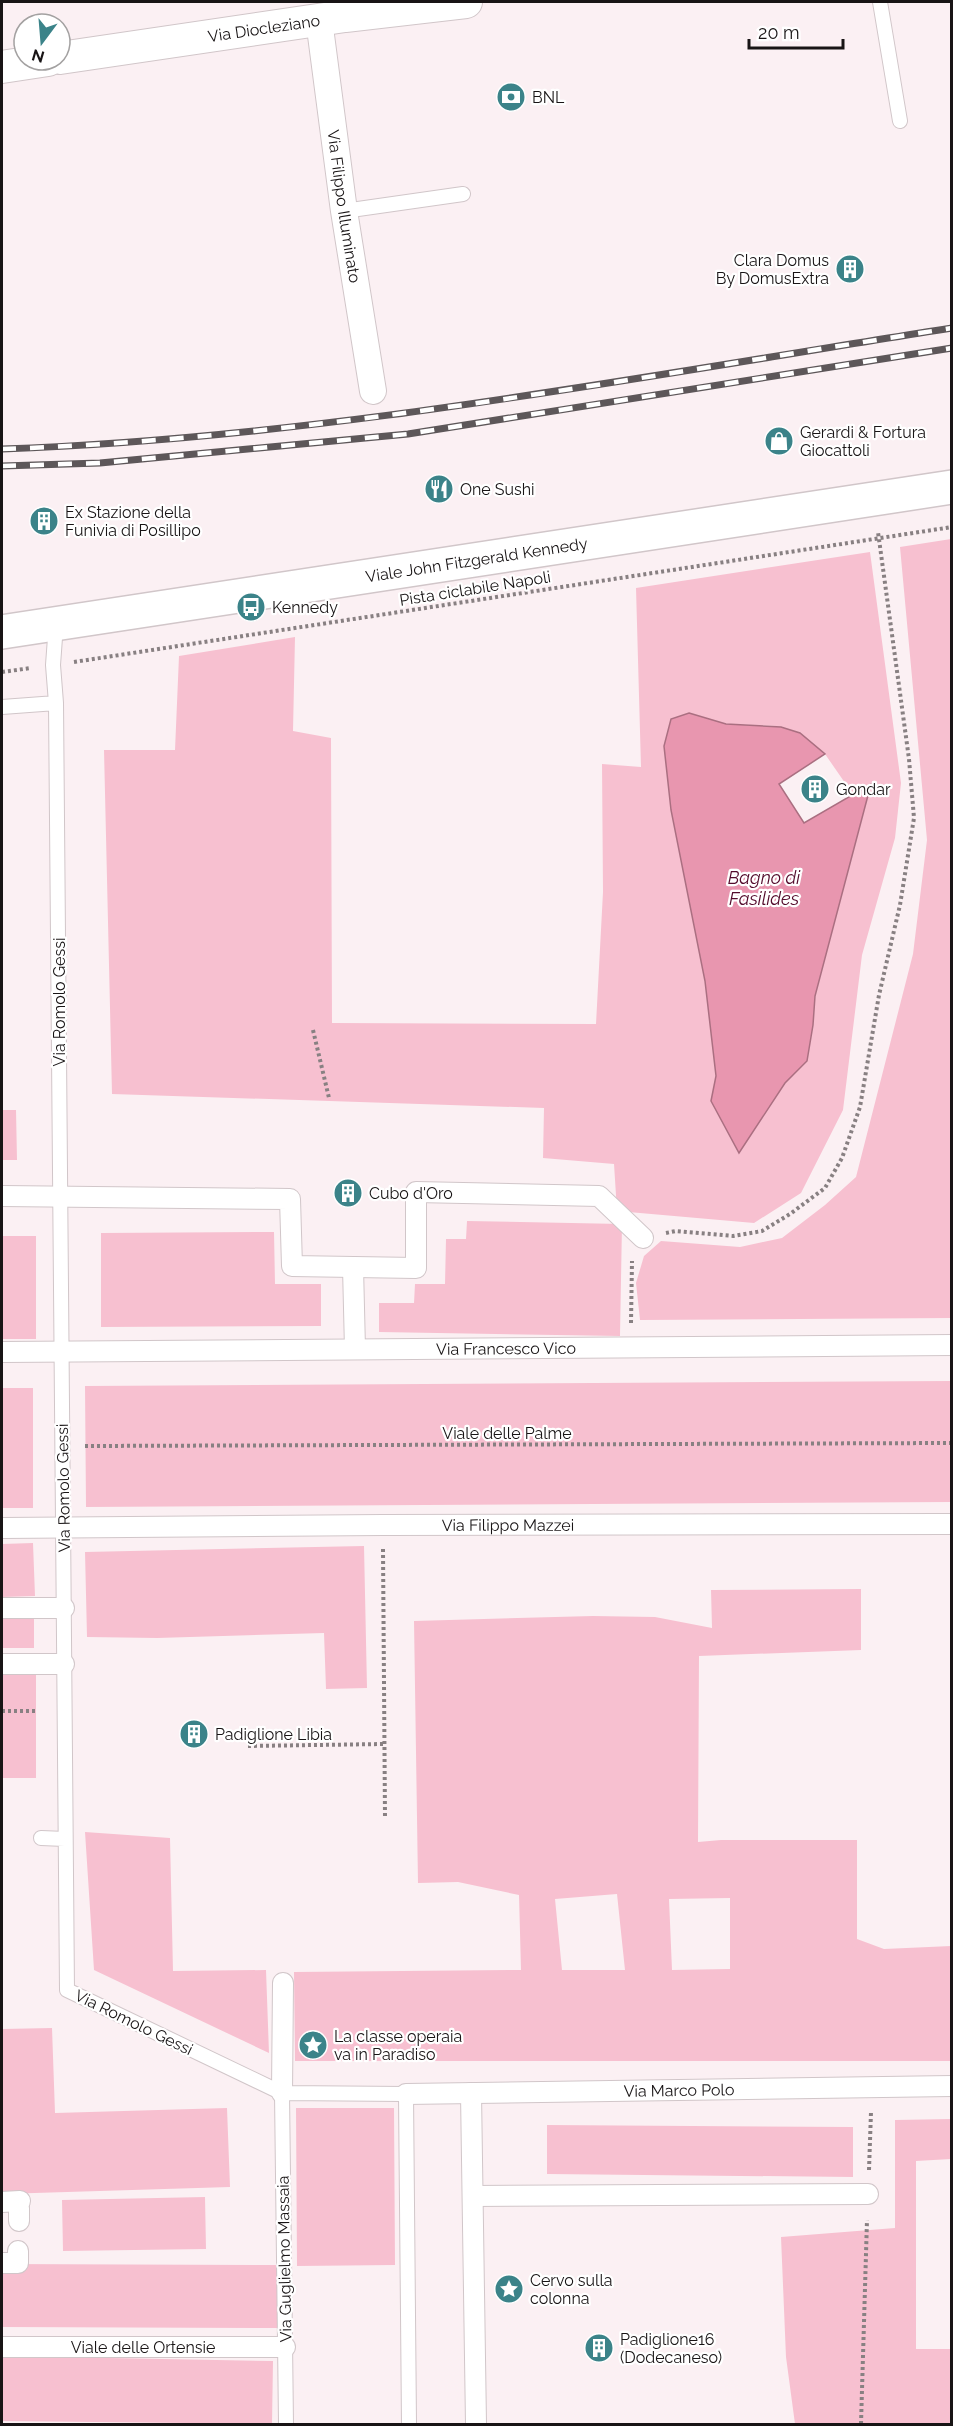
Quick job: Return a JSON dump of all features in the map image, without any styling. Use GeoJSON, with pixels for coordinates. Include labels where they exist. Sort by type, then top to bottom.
{"type":"FeatureCollection","features":[{"type":"Feature","properties":{"kind":"main road","name":"Viale John Fitzgerald Kennedy"},"geometry":{"type":"LineString","coordinates":[[2,632],[951,487]]}},
{"type":"Feature","properties":{"kind":"street","name":"Via Diocleziano"},"geometry":{"type":"LineString","coordinates":[[72,56],[336,13],[466,2]]}},
{"type":"Feature","properties":{"kind":"street","name":"Via Filippo Illuminato"},"geometry":{"type":"LineString","coordinates":[[336,13],[344,211],[373,391]]}},
{"type":"Feature","properties":{"kind":"street"},"geometry":{"type":"LineString","coordinates":[[2,1196],[290,1199],[292,1266],[416,1268],[416,1192],[599,1196],[643,1238]]}},
{"type":"Feature","properties":{"kind":"street"},"geometry":{"type":"LineString","coordinates":[[353,1267],[355,1349]]}},
{"type":"Feature","properties":{"kind":"street","name":"Via Francesco Vico"},"geometry":{"type":"LineString","coordinates":[[2,1352],[951,1345]]}},
{"type":"Feature","properties":{"kind":"street","name":"Via Filippo Mazzei"},"geometry":{"type":"LineString","coordinates":[[2,1528],[951,1524]]}},
{"type":"Feature","properties":{"kind":"street"},"geometry":{"type":"LineString","coordinates":[[2,1608],[64,1608]]}},
{"type":"Feature","properties":{"kind":"street"},"geometry":{"type":"LineString","coordinates":[[2,1664],[64,1664]]}},
{"type":"Feature","properties":{"kind":"street"},"geometry":{"type":"LineString","coordinates":[[282,2093],[283,1983]]}},
{"type":"Feature","properties":{"kind":"street","name":"Via Marco Polo"},"geometry":{"type":"LineString","coordinates":[[406,2094],[951,2086]]}},
{"type":"Feature","properties":{"kind":"street"},"geometry":{"type":"LineString","coordinates":[[471,2093],[476,2424]]}},
{"type":"Feature","properties":{"kind":"street"},"geometry":{"type":"LineString","coordinates":[[474,2196],[868,2194]]}},
{"type":"Feature","properties":{"kind":"street"},"geometry":{"type":"LineString","coordinates":[[2,2263],[18,2263],[16,2222]]}},
{"type":"Feature","properties":{"kind":"street","name":"Viale delle Ortensie"},"geometry":{"type":"LineString","coordinates":[[2,2347],[285,2347]]}},
{"type":"Feature","properties":{"kind":"lane"},"geometry":{"type":"LineString","coordinates":[[880,2],[900,122]]}},
{"type":"Feature","properties":{"kind":"lane"},"geometry":{"type":"LineString","coordinates":[[344,211],[462,194]]}},
{"type":"Feature","properties":{"kind":"lane","name":"Via Romolo Gessi"},"geometry":{"type":"LineString","coordinates":[[56,623],[53,665],[56,703],[67,1990],[282,2093],[406,2094]]}},
{"type":"Feature","properties":{"kind":"lane"},"geometry":{"type":"LineString","coordinates":[[2,707],[56,703]]}},
{"type":"Feature","properties":{"kind":"lane"},"geometry":{"type":"LineString","coordinates":[[41,1838],[65,1839]]}},
{"type":"Feature","properties":{"kind":"lane","name":"Via Guglielmo Massaia"},"geometry":{"type":"LineString","coordinates":[[282,2093],[286,2424]]}},
{"type":"Feature","properties":{"kind":"lane"},"geometry":{"type":"LineString","coordinates":[[406,2094],[409,2424]]}},
{"type":"Feature","properties":{"kind":"path"},"geometry":{"type":"LineString","coordinates":[[632,1347],[630,1264],[643,1238],[676,1231],[732,1236],[762,1231],[825,1188],[842,1158],[860,1107],[879,995],[900,905],[914,818],[909,759],[875,497]]}},
{"type":"Feature","properties":{"kind":"path","name":"Pista ciclabile Napoli"},"geometry":{"type":"LineString","coordinates":[[2,672],[951,527]]}},
{"type":"Feature","properties":{"kind":"path"},"geometry":{"type":"LineString","coordinates":[[313,1030],[329,1098]]}},
{"type":"Feature","properties":{"kind":"path","name":"Viale delle Palme"},"geometry":{"type":"LineString","coordinates":[[62,1446],[951,1443]]}},
{"type":"Feature","properties":{"kind":"path"},"geometry":{"type":"LineString","coordinates":[[383,1525],[385,1817]]}},
{"type":"Feature","properties":{"kind":"path"},"geometry":{"type":"LineString","coordinates":[[2,1711],[36,1711]]}},
{"type":"Feature","properties":{"kind":"path"},"geometry":{"type":"LineString","coordinates":[[248,1746],[384,1744]]}},
{"type":"Feature","properties":{"kind":"path"},"geometry":{"type":"LineString","coordinates":[[861,2424],[872,2087]]}},
{"type":"Feature","properties":{"kind":"shaded area"},"geometry":{"type":"Polygon","coordinates":[[[951,539],[951,1318],[640,1320],[636,1283],[644,1256],[661,1241],[740,1247],[782,1238],[825,1205],[856,1177],[913,954],[927,840],[900,547],[951,539]]]}},
{"type":"Feature","properties":{"kind":"shaded area"},"geometry":{"type":"Polygon","coordinates":[[[870,552],[901,783],[895,838],[862,955],[843,1110],[801,1193],[754,1223],[617,1211],[614,1164],[543,1158],[544,1108],[112,1094],[104,750],[175,750],[179,656],[295,637],[293,731],[331,738],[332,1023],[596,1024],[603,892],[602,764],[641,767],[636,588],[870,552]],[[689,713],[671,719],[664,746],[671,810],[705,981],[716,1076],[711,1101],[739,1153],[785,1083],[807,1061],[815,996],[870,784],[852,793],[825,754],[800,733],[776,726],[726,724],[689,713]]]}},
{"type":"Feature","properties":{"kind":"shaded area"},"geometry":{"type":"Polygon","coordinates":[[[2,1110],[16,1110],[17,1160],[2,1160],[2,1110]]]}},
{"type":"Feature","properties":{"kind":"shaded area"},"geometry":{"type":"Polygon","coordinates":[[[467,1221],[622,1224],[620,1336],[379,1332],[379,1303],[414,1303],[415,1284],[445,1284],[446,1239],[466,1239],[467,1221]]]}},
{"type":"Feature","properties":{"kind":"shaded area"},"geometry":{"type":"Polygon","coordinates":[[[274,1232],[275,1284],[321,1284],[321,1326],[101,1327],[101,1233],[274,1232]]]}},
{"type":"Feature","properties":{"kind":"shaded area"},"geometry":{"type":"Polygon","coordinates":[[[2,1236],[36,1236],[36,1339],[2,1339],[2,1236]]]}},
{"type":"Feature","properties":{"kind":"shaded area"},"geometry":{"type":"Polygon","coordinates":[[[951,1381],[951,1502],[86,1507],[85,1386],[951,1381]]]}},
{"type":"Feature","properties":{"kind":"shaded area"},"geometry":{"type":"Polygon","coordinates":[[[2,1388],[33,1388],[33,1508],[2,1508],[2,1388]]]}},
{"type":"Feature","properties":{"kind":"shaded area"},"geometry":{"type":"Polygon","coordinates":[[[33,1543],[35,1596],[2,1597],[2,1544],[33,1543]]]}},
{"type":"Feature","properties":{"kind":"shaded area"},"geometry":{"type":"Polygon","coordinates":[[[364,1546],[367,1688],[326,1689],[324,1633],[157,1638],[87,1637],[85,1552],[364,1546]]]}},
{"type":"Feature","properties":{"kind":"shaded area"},"geometry":{"type":"Polygon","coordinates":[[[861,1589],[861,1650],[699,1656],[698,1842],[857,1840],[857,1939],[884,1949],[951,1946],[951,2061],[295,2061],[294,1972],[521,1970],[519,1895],[458,1882],[418,1883],[414,1621],[593,1616],[655,1617],[712,1628],[711,1590],[861,1589]],[[617,1894],[555,1899],[562,1970],[625,1970],[617,1894]],[[730,1898],[669,1899],[672,1970],[730,1969],[730,1898]]]}},
{"type":"Feature","properties":{"kind":"shaded area"},"geometry":{"type":"Polygon","coordinates":[[[2,1612],[34,1612],[34,1648],[2,1648],[2,1612]]]}},
{"type":"Feature","properties":{"kind":"shaded area"},"geometry":{"type":"Polygon","coordinates":[[[2,1666],[36,1666],[36,1778],[2,1778],[2,1666]]]}},
{"type":"Feature","properties":{"kind":"shaded area"},"geometry":{"type":"Polygon","coordinates":[[[85,1832],[170,1838],[173,1971],[266,1970],[269,2053],[94,1970],[85,1832]]]}},
{"type":"Feature","properties":{"kind":"shaded area"},"geometry":{"type":"Polygon","coordinates":[[[52,2028],[55,2113],[227,2108],[230,2187],[2,2194],[2,2029],[52,2028]]]}},
{"type":"Feature","properties":{"kind":"shaded area"},"geometry":{"type":"Polygon","coordinates":[[[296,2108],[394,2108],[395,2265],[297,2266],[296,2108]]]}},
{"type":"Feature","properties":{"kind":"shaded area"},"geometry":{"type":"Polygon","coordinates":[[[951,2119],[951,2159],[916,2161],[916,2349],[951,2349],[951,2424],[795,2424],[786,2357],[781,2237],[895,2228],[895,2120],[951,2119]]]}},
{"type":"Feature","properties":{"kind":"shaded area"},"geometry":{"type":"Polygon","coordinates":[[[547,2125],[853,2127],[853,2177],[547,2174],[547,2125]]]}},
{"type":"Feature","properties":{"kind":"shaded area"},"geometry":{"type":"Polygon","coordinates":[[[205,2197],[206,2249],[63,2251],[62,2200],[205,2197]]]}},
{"type":"Feature","properties":{"kind":"shaded area"},"geometry":{"type":"Polygon","coordinates":[[[2,2264],[280,2265],[279,2328],[2,2327],[2,2264]]]}},
{"type":"Feature","properties":{"kind":"shaded area"},"geometry":{"type":"Polygon","coordinates":[[[2,2356],[273,2361],[272,2424],[2,2421],[2,2356]]]}},
{"type":"Feature","properties":{"kind":"water","name":"Bagno di Fasilides"},"geometry":{"type":"Polygon","coordinates":[[[689,713],[726,724],[781,727],[800,733],[825,754],[779,784],[804,823],[871,784],[815,996],[807,1061],[785,1083],[739,1153],[711,1101],[716,1076],[705,981],[671,810],[664,746],[671,719],[689,713]]]}},
{"type":"Feature","properties":{"kind":"railway"},"geometry":{"type":"LineString","coordinates":[[2,449],[121,443],[360,419],[597,385],[952,328]]}},
{"type":"Feature","properties":{"kind":"railway"},"geometry":{"type":"LineString","coordinates":[[2,466],[100,463],[408,434],[952,348]]}},
{"type":"Feature","properties":{"kind":"place","name":"BNL"},"geometry":{"type":"Point","coordinates":[511,97]}},
{"type":"Feature","properties":{"kind":"place","name":"Clara Domus By DomusExtra"},"geometry":{"type":"Point","coordinates":[850,269]}},
{"type":"Feature","properties":{"kind":"place","name":"Gerardi & Fortura Giocattoli"},"geometry":{"type":"Point","coordinates":[779,441]}},
{"type":"Feature","properties":{"kind":"place","name":"One Sushi"},"geometry":{"type":"Point","coordinates":[439,489]}},
{"type":"Feature","properties":{"kind":"place","name":"Ex Stazione della Funivia di Posillipo"},"geometry":{"type":"Point","coordinates":[44,521]}},
{"type":"Feature","properties":{"kind":"place","name":"Kennedy"},"geometry":{"type":"Point","coordinates":[251,607]}},
{"type":"Feature","properties":{"kind":"place","name":"Gondar"},"geometry":{"type":"Point","coordinates":[815,789]}},
{"type":"Feature","properties":{"kind":"place","name":"Cubo d'Oro"},"geometry":{"type":"Point","coordinates":[348,1193]}},
{"type":"Feature","properties":{"kind":"place","name":"Padiglione Libia"},"geometry":{"type":"Point","coordinates":[194,1734]}},
{"type":"Feature","properties":{"kind":"place","name":"La classe operaia va in Paradiso"},"geometry":{"type":"Point","coordinates":[313,2045]}},
{"type":"Feature","properties":{"kind":"place","name":"Cervo sulla colonna"},"geometry":{"type":"Point","coordinates":[509,2289]}},
{"type":"Feature","properties":{"kind":"place","name":"Padiglione16 (Dodecaneso)"},"geometry":{"type":"Point","coordinates":[599,2348]}}]}
